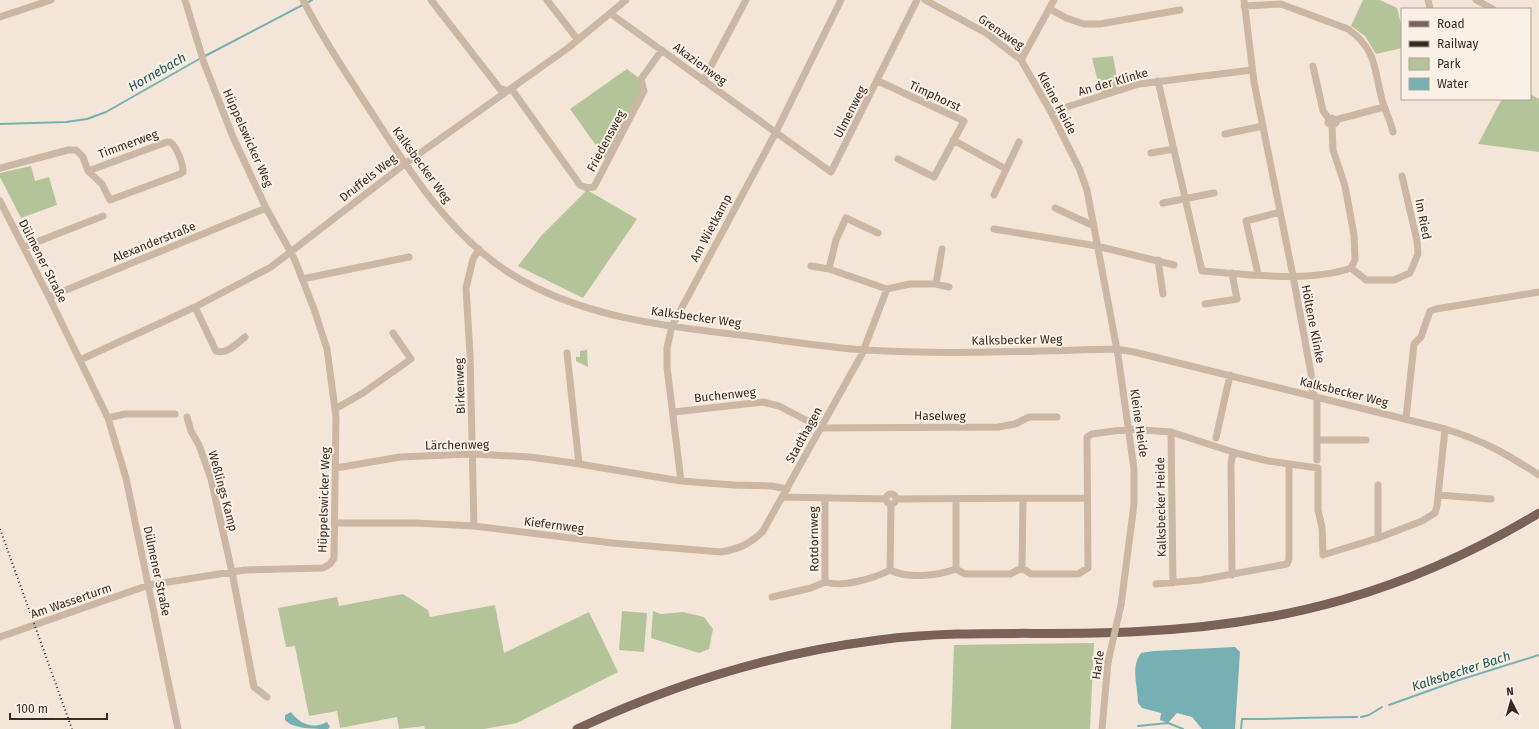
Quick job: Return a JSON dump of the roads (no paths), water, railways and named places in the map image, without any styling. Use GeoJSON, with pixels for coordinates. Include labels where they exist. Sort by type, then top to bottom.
{"type":"FeatureCollection","features":[{"type":"Feature","properties":{"kind":"main road"},"geometry":{"type":"LineString","coordinates":[[577,729],[634,704],[700,680],[763,662],[825,648],[879,640],[936,635],[1128,632],[1205,627],[1279,616],[1352,598],[1399,582],[1472,550],[1539,513]]}},
{"type":"Feature","properties":{"kind":"street"},"geometry":{"type":"LineString","coordinates":[[0,17],[51,0]]}},
{"type":"Feature","properties":{"kind":"street","name":"Hüppelswicker Weg"},"geometry":{"type":"LineString","coordinates":[[185,0],[200,53],[233,137],[266,208],[291,253],[302,280],[327,349],[335,409],[335,548],[332,561],[323,568],[232,572]]}},
{"type":"Feature","properties":{"kind":"street","name":"Kalksbecker Weg"},"geometry":{"type":"LineString","coordinates":[[304,0],[307,8],[355,87],[406,163],[454,225],[479,249],[510,273],[564,299],[610,314],[672,326],[864,350],[960,352],[1116,350],[1134,352],[1406,418],[1445,429],[1484,442],[1504,452],[1539,475]]}},
{"type":"Feature","properties":{"kind":"street"},"geometry":{"type":"LineString","coordinates":[[431,0],[500,89],[507,91]]}},
{"type":"Feature","properties":{"kind":"street"},"geometry":{"type":"LineString","coordinates":[[547,0],[578,40]]}},
{"type":"Feature","properties":{"kind":"street","name":"Druffels Weg"},"geometry":{"type":"LineString","coordinates":[[80,360],[195,307],[271,267],[406,163],[578,40],[626,0]]}},
{"type":"Feature","properties":{"kind":"street"},"geometry":{"type":"LineString","coordinates":[[703,81],[746,0]]}},
{"type":"Feature","properties":{"kind":"street","name":"Am Wietkamp"},"geometry":{"type":"LineString","coordinates":[[681,481],[674,412],[667,367],[667,348],[672,326],[776,132],[841,0]]}},
{"type":"Feature","properties":{"kind":"street","name":"Ulmenweg"},"geometry":{"type":"LineString","coordinates":[[776,132],[831,172],[918,0]]}},
{"type":"Feature","properties":{"kind":"street","name":"Grenzweg"},"geometry":{"type":"LineString","coordinates":[[925,0],[986,33],[1021,60]]}},
{"type":"Feature","properties":{"kind":"street"},"geometry":{"type":"LineString","coordinates":[[1021,60],[1054,0]]}},
{"type":"Feature","properties":{"kind":"street"},"geometry":{"type":"LineString","coordinates":[[1476,0],[1486,2]]}},
{"type":"Feature","properties":{"kind":"street"},"geometry":{"type":"LineString","coordinates":[[1244,3],[1281,4],[1348,29],[1355,34],[1373,58],[1384,107],[1388,112],[1393,132]]}},
{"type":"Feature","properties":{"kind":"street","name":"Höltene Klinke"},"geometry":{"type":"LineString","coordinates":[[1244,3],[1252,70],[1293,276],[1311,373],[1312,390],[1317,400],[1317,460]]}},
{"type":"Feature","properties":{"kind":"street"},"geometry":{"type":"LineString","coordinates":[[1050,9],[1066,18],[1084,24],[1135,19],[1143,16],[1180,10]]}},
{"type":"Feature","properties":{"kind":"street","name":"Akazienweg"},"geometry":{"type":"LineString","coordinates":[[611,14],[776,132]]}},
{"type":"Feature","properties":{"kind":"street","name":"Friedensweg"},"geometry":{"type":"LineString","coordinates":[[507,91],[512,91],[580,185],[586,188],[594,187],[644,91],[641,79],[662,50]]}},
{"type":"Feature","properties":{"kind":"street","name":"Kleine Heide"},"geometry":{"type":"LineString","coordinates":[[1021,60],[1051,112],[1079,168],[1087,190],[1094,226],[1116,350],[1134,469],[1134,504],[1121,605]]}},
{"type":"Feature","properties":{"kind":"street"},"geometry":{"type":"LineString","coordinates":[[1293,276],[1340,272],[1351,268],[1355,260],[1351,217],[1345,186],[1332,150],[1332,122],[1323,110],[1313,66]]}},
{"type":"Feature","properties":{"kind":"street","name":"An der Klinke"},"geometry":{"type":"LineString","coordinates":[[1051,112],[1126,88],[1158,81],[1252,70]]}},
{"type":"Feature","properties":{"kind":"street","name":"Timphorst"},"geometry":{"type":"LineString","coordinates":[[878,81],[964,121],[934,177],[898,159]]}},
{"type":"Feature","properties":{"kind":"street","name":"An der Klinke"},"geometry":{"type":"LineString","coordinates":[[1158,81],[1202,271],[1293,276]]}},
{"type":"Feature","properties":{"kind":"street"},"geometry":{"type":"LineString","coordinates":[[1332,122],[1384,107]]}},
{"type":"Feature","properties":{"kind":"street"},"geometry":{"type":"LineString","coordinates":[[1225,134],[1263,126]]}},
{"type":"Feature","properties":{"kind":"street"},"geometry":{"type":"LineString","coordinates":[[953,140],[1006,169]]}},
{"type":"Feature","properties":{"kind":"street","name":"Timmerweg"},"geometry":{"type":"LineString","coordinates":[[0,168],[68,150],[76,150],[83,156],[88,171],[102,184],[110,200],[183,172],[183,167],[175,146],[170,142],[163,143],[88,171]]}},
{"type":"Feature","properties":{"kind":"street"},"geometry":{"type":"LineString","coordinates":[[994,195],[1020,142]]}},
{"type":"Feature","properties":{"kind":"street"},"geometry":{"type":"LineString","coordinates":[[1151,153],[1174,149]]}},
{"type":"Feature","properties":{"kind":"street","name":"Im Ried"},"geometry":{"type":"LineString","coordinates":[[1351,268],[1366,280],[1394,280],[1410,273],[1418,254],[1418,241],[1402,176]]}},
{"type":"Feature","properties":{"kind":"street"},"geometry":{"type":"LineString","coordinates":[[1163,203],[1214,194]]}},
{"type":"Feature","properties":{"kind":"street","name":"Dülmener Straße"},"geometry":{"type":"LineString","coordinates":[[0,201],[108,418],[126,478],[178,729]]}},
{"type":"Feature","properties":{"kind":"street","name":"Alexanderstraße"},"geometry":{"type":"LineString","coordinates":[[49,297],[266,208]]}},
{"type":"Feature","properties":{"kind":"street"},"geometry":{"type":"LineString","coordinates":[[1055,208],[1094,226]]}},
{"type":"Feature","properties":{"kind":"street"},"geometry":{"type":"LineString","coordinates":[[1258,274],[1246,221],[1280,212]]}},
{"type":"Feature","properties":{"kind":"street"},"geometry":{"type":"LineString","coordinates":[[24,247],[103,216]]}},
{"type":"Feature","properties":{"kind":"street"},"geometry":{"type":"LineString","coordinates":[[829,269],[836,240],[846,218],[878,233]]}},
{"type":"Feature","properties":{"kind":"street"},"geometry":{"type":"LineString","coordinates":[[994,229],[1097,246],[1174,265]]}},
{"type":"Feature","properties":{"kind":"street","name":"Birkenweg"},"geometry":{"type":"LineString","coordinates":[[474,526],[470,354],[466,288],[472,259],[479,249]]}},
{"type":"Feature","properties":{"kind":"street"},"geometry":{"type":"LineString","coordinates":[[936,284],[942,249]]}},
{"type":"Feature","properties":{"kind":"street"},"geometry":{"type":"LineString","coordinates":[[302,280],[409,257]]}},
{"type":"Feature","properties":{"kind":"street"},"geometry":{"type":"LineString","coordinates":[[1158,260],[1163,294]]}},
{"type":"Feature","properties":{"kind":"street"},"geometry":{"type":"LineString","coordinates":[[811,266],[829,269],[887,289],[910,284],[936,284],[949,287]]}},
{"type":"Feature","properties":{"kind":"street"},"geometry":{"type":"LineString","coordinates":[[1205,304],[1237,298],[1232,273]]}},
{"type":"Feature","properties":{"kind":"street","name":"Stadthagen"},"geometry":{"type":"LineString","coordinates":[[763,531],[864,350],[887,289]]}},
{"type":"Feature","properties":{"kind":"street"},"geometry":{"type":"LineString","coordinates":[[1406,418],[1414,344],[1421,337],[1430,312],[1436,309],[1539,292]]}},
{"type":"Feature","properties":{"kind":"street"},"geometry":{"type":"LineString","coordinates":[[195,307],[216,351],[222,352],[236,345],[245,337]]}},
{"type":"Feature","properties":{"kind":"street"},"geometry":{"type":"LineString","coordinates":[[335,409],[363,393],[411,359],[393,333]]}},
{"type":"Feature","properties":{"kind":"street"},"geometry":{"type":"LineString","coordinates":[[567,353],[579,464]]}},
{"type":"Feature","properties":{"kind":"street"},"geometry":{"type":"LineString","coordinates":[[1216,438],[1230,375]]}},
{"type":"Feature","properties":{"kind":"street","name":"Buchenweg"},"geometry":{"type":"LineString","coordinates":[[674,412],[764,402],[780,406],[821,428]]}},
{"type":"Feature","properties":{"kind":"street"},"geometry":{"type":"LineString","coordinates":[[108,418],[125,414],[175,414]]}},
{"type":"Feature","properties":{"kind":"street","name":"Weßlings Kamp"},"geometry":{"type":"LineString","coordinates":[[187,417],[191,431],[199,445],[211,479],[232,572],[254,687],[267,697]]}},
{"type":"Feature","properties":{"kind":"street","name":"Haselweg"},"geometry":{"type":"LineString","coordinates":[[821,428],[998,428],[1015,424],[1028,417],[1057,417]]}},
{"type":"Feature","properties":{"kind":"street"},"geometry":{"type":"LineString","coordinates":[[1022,568],[1031,574],[1078,574],[1088,568],[1087,436],[1092,434],[1129,429],[1172,432],[1236,454],[1268,461],[1318,468],[1318,510],[1322,527],[1323,555],[1378,538],[1430,518],[1435,513],[1445,429]]}},
{"type":"Feature","properties":{"kind":"street","name":"Kalksbecker Heide"},"geometry":{"type":"LineString","coordinates":[[1172,432],[1173,583]]}},
{"type":"Feature","properties":{"kind":"street"},"geometry":{"type":"LineString","coordinates":[[1318,440],[1366,440]]}},
{"type":"Feature","properties":{"kind":"street","name":"Lärchenweg"},"geometry":{"type":"LineString","coordinates":[[336,468],[400,457],[473,454],[530,457],[681,481],[772,486],[787,489]]}},
{"type":"Feature","properties":{"kind":"street"},"geometry":{"type":"LineString","coordinates":[[1232,575],[1231,464],[1232,457],[1236,454]]}},
{"type":"Feature","properties":{"kind":"street"},"geometry":{"type":"LineString","coordinates":[[1156,584],[1232,575],[1288,564],[1289,464]]}},
{"type":"Feature","properties":{"kind":"street"},"geometry":{"type":"LineString","coordinates":[[1378,485],[1378,538]]}},
{"type":"Feature","properties":{"kind":"street"},"geometry":{"type":"LineString","coordinates":[[1438,495],[1491,499]]}},
{"type":"Feature","properties":{"kind":"street","name":"Rotdornweg"},"geometry":{"type":"LineString","coordinates":[[782,497],[891,500],[1087,498]]}},
{"type":"Feature","properties":{"kind":"street","name":"Rotdornweg"},"geometry":{"type":"LineString","coordinates":[[825,499],[826,582],[833,585],[878,577],[890,570]]}},
{"type":"Feature","properties":{"kind":"street"},"geometry":{"type":"LineString","coordinates":[[956,499],[956,569]]}},
{"type":"Feature","properties":{"kind":"street"},"geometry":{"type":"LineString","coordinates":[[1022,568],[1024,499]]}},
{"type":"Feature","properties":{"kind":"street"},"geometry":{"type":"LineString","coordinates":[[891,500],[890,570],[900,574],[942,574],[956,569],[965,574],[1010,574],[1022,568]]}},
{"type":"Feature","properties":{"kind":"street","name":"Kiefernweg"},"geometry":{"type":"LineString","coordinates":[[335,523],[474,526],[612,543],[721,552],[735,550],[746,546],[763,531]]}},
{"type":"Feature","properties":{"kind":"street"},"geometry":{"type":"LineString","coordinates":[[149,585],[203,578],[232,572]]}},
{"type":"Feature","properties":{"kind":"street"},"geometry":{"type":"LineString","coordinates":[[772,597],[811,588],[826,582]]}},
{"type":"Feature","properties":{"kind":"street","name":"Am Wasserturm"},"geometry":{"type":"LineString","coordinates":[[0,637],[149,585]]}},
{"type":"Feature","properties":{"kind":"street","name":"Harle"},"geometry":{"type":"LineString","coordinates":[[1102,729],[1108,662],[1121,605]]}},
{"type":"Feature","properties":{"kind":"water"},"geometry":{"type":"Polygon","coordinates":[[[1235,647],[1240,652],[1235,729],[1202,729],[1192,717],[1177,713],[1168,723],[1160,720],[1161,713],[1142,708],[1138,703],[1135,671],[1141,653],[1235,647]]]}},
{"type":"Feature","properties":{"kind":"water"},"geometry":{"type":"Polygon","coordinates":[[[291,712],[303,723],[317,725],[327,722],[330,727],[328,729],[317,729],[293,725],[285,720],[285,715],[291,712]]]}},
{"type":"Feature","properties":{"kind":"waterway","name":"Hornebach"},"geometry":{"type":"LineString","coordinates":[[205,56],[312,0]]}},
{"type":"Feature","properties":{"kind":"waterway","name":"Hornebach"},"geometry":{"type":"LineString","coordinates":[[0,124],[66,122],[87,119],[106,112],[201,58]]}},
{"type":"Feature","properties":{"kind":"waterway","name":"Kalksbecker Bach"},"geometry":{"type":"LineString","coordinates":[[1389,705],[1456,681],[1539,655]]}},
{"type":"Feature","properties":{"kind":"waterway","name":"Kalksbecker Bach"},"geometry":{"type":"LineString","coordinates":[[1361,717],[1369,715],[1382,707]]}},
{"type":"Feature","properties":{"kind":"waterway","name":"Kalksbecker Bach"},"geometry":{"type":"LineString","coordinates":[[1241,729],[1242,719],[1357,717]]}},
{"type":"Feature","properties":{"kind":"waterway","name":"Kalksbecker Bach"},"geometry":{"type":"LineString","coordinates":[[1138,726],[1168,723],[1183,729]]}},
{"type":"Feature","properties":{"kind":"railway"},"geometry":{"type":"LineString","coordinates":[[0,529],[72,729]]}}]}
